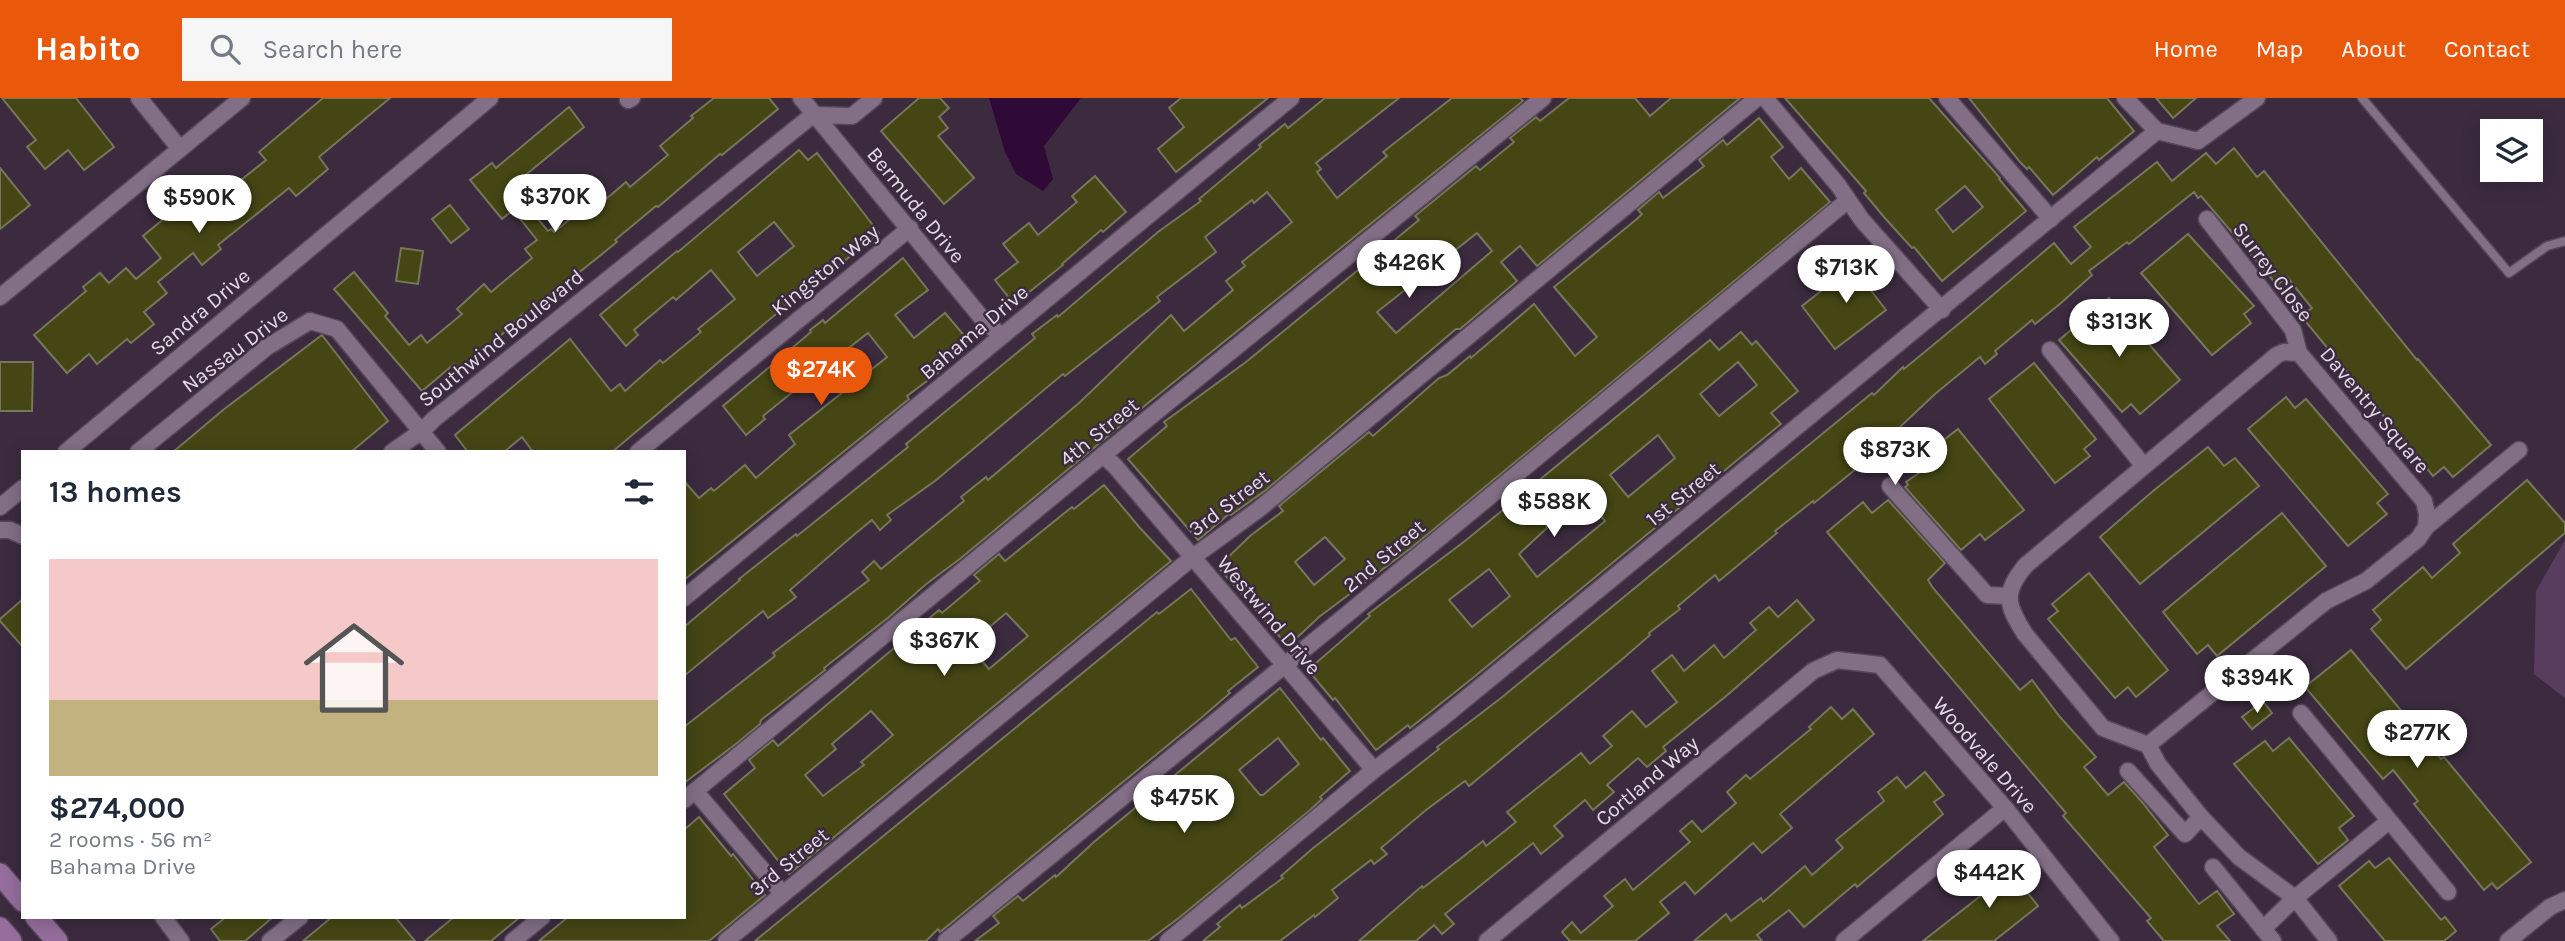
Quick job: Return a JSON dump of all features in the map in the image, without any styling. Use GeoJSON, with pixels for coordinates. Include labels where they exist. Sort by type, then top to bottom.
{"type":"FeatureCollection","features":[{"type":"Feature","properties":{"kind":"main road"},"geometry":{"type":"LineString","coordinates":[[0,874],[21,899]]}},
{"type":"Feature","properties":{"kind":"main road"},"geometry":{"type":"LineString","coordinates":[[38,919],[57,941]]}},
{"type":"Feature","properties":{"kind":"main road"},"geometry":{"type":"LineString","coordinates":[[0,928],[11,941]]}},
{"type":"Feature","properties":{"kind":"street"},"geometry":{"type":"LineString","coordinates":[[139,98],[180,149]]}},
{"type":"Feature","properties":{"kind":"street"},"geometry":{"type":"LineString","coordinates":[[0,297],[242,98]]}},
{"type":"Feature","properties":{"kind":"street","name":"Sandra Drive"},"geometry":{"type":"LineString","coordinates":[[68,450],[490,98]]}},
{"type":"Feature","properties":{"kind":"street","name":"Bermuda Drive"},"geometry":{"type":"LineString","coordinates":[[801,98],[981,317],[1001,336]]}},
{"type":"Feature","properties":{"kind":"street"},"geometry":{"type":"LineString","coordinates":[[814,115],[852,116],[874,98]]}},
{"type":"Feature","properties":{"kind":"street","name":"Bahama Drive"},"geometry":{"type":"LineString","coordinates":[[686,596],[1291,98]]}},
{"type":"Feature","properties":{"kind":"street","name":"4th Street"},"geometry":{"type":"LineString","coordinates":[[690,795],[1543,98]]}},
{"type":"Feature","properties":{"kind":"street","name":"3rd Street"},"geometry":{"type":"LineString","coordinates":[[726,941],[1193,557],[1259,509],[1757,98]]}},
{"type":"Feature","properties":{"kind":"street"},"geometry":{"type":"LineString","coordinates":[[1765,98],[1838,185],[1847,201],[1942,310]]}},
{"type":"Feature","properties":{"kind":"street"},"geometry":{"type":"LineString","coordinates":[[1947,98],[2051,219]]}},
{"type":"Feature","properties":{"kind":"street"},"geometry":{"type":"LineString","coordinates":[[2126,98],[2157,131],[2198,141],[2257,98]]}},
{"type":"Feature","properties":{"kind":"street","name":"Southwind Boulevard"},"geometry":{"type":"LineString","coordinates":[[395,450],[422,431],[814,115]]}},
{"type":"Feature","properties":{"kind":"street","name":"1st Street"},"geometry":{"type":"LineString","coordinates":[[1168,941],[1942,310],[2157,131]]}},
{"type":"Feature","properties":{"kind":"street","name":"2nd Street"},"geometry":{"type":"LineString","coordinates":[[946,941],[1847,201]]}},
{"type":"Feature","properties":{"kind":"street","name":"Surrey Close"},"geometry":{"type":"LineString","coordinates":[[2207,219],[2293,330],[2300,353]]}},
{"type":"Feature","properties":{"kind":"street","name":"Kingston Way"},"geometry":{"type":"LineString","coordinates":[[640,450],[910,228]]}},
{"type":"Feature","properties":{"kind":"street","name":"Nassau Drive"},"geometry":{"type":"LineString","coordinates":[[140,450],[267,347],[310,321],[337,329],[436,450]]}},
{"type":"Feature","properties":{"kind":"street"},"geometry":{"type":"LineString","coordinates":[[2050,350],[2143,465]]}},
{"type":"Feature","properties":{"kind":"street","name":"Daventry Square"},"geometry":{"type":"LineString","coordinates":[[2008,596],[2012,584],[2026,565],[2143,465],[2284,352],[2300,353],[2424,501],[2426,527]]}},
{"type":"Feature","properties":{"kind":"street"},"geometry":{"type":"LineString","coordinates":[[2148,745],[2326,601],[2366,581],[2519,450]]}},
{"type":"Feature","properties":{"kind":"street","name":"Westwind Drive"},"geometry":{"type":"LineString","coordinates":[[1103,455],[1374,771]]}},
{"type":"Feature","properties":{"kind":"street"},"geometry":{"type":"LineString","coordinates":[[1890,486],[1987,595],[2008,596],[2025,634],[2103,728],[2148,745],[2158,764],[2201,817],[2239,858],[2295,898],[2329,941]]}},
{"type":"Feature","properties":{"kind":"street"},"geometry":{"type":"LineString","coordinates":[[0,507],[21,490]]}},
{"type":"Feature","properties":{"kind":"street"},"geometry":{"type":"LineString","coordinates":[[0,530],[10,530],[21,535]]}},
{"type":"Feature","properties":{"kind":"street","name":"Woodvale Drive"},"geometry":{"type":"LineString","coordinates":[[1837,660],[1880,665],[2005,808],[2111,941]]}},
{"type":"Feature","properties":{"kind":"street","name":"Cortland Way"},"geometry":{"type":"LineString","coordinates":[[1488,941],[1813,671],[1837,660]]}},
{"type":"Feature","properties":{"kind":"street"},"geometry":{"type":"LineString","coordinates":[[2301,713],[2448,892]]}},
{"type":"Feature","properties":{"kind":"street"},"geometry":{"type":"LineString","coordinates":[[2128,771],[2185,834],[2201,817]]}},
{"type":"Feature","properties":{"kind":"street"},"geometry":{"type":"LineString","coordinates":[[690,795],[783,894]]}},
{"type":"Feature","properties":{"kind":"street"},"geometry":{"type":"LineString","coordinates":[[1844,941],[2005,808]]}},
{"type":"Feature","properties":{"kind":"street"},"geometry":{"type":"LineString","coordinates":[[2213,867],[2268,935],[2295,898],[2389,821]]}},
{"type":"Feature","properties":{"kind":"street"},"geometry":{"type":"LineString","coordinates":[[2508,941],[2550,907],[2565,900]]}},
{"type":"Feature","properties":{"kind":"street"},"geometry":{"type":"LineString","coordinates":[[164,919],[181,941]]}},
{"type":"Feature","properties":{"kind":"street"},"geometry":{"type":"LineString","coordinates":[[270,941],[298,919]]}},
{"type":"Feature","properties":{"kind":"street"},"geometry":{"type":"LineString","coordinates":[[513,941],[540,919]]}},
{"type":"Feature","properties":{"kind":"lane"},"geometry":{"type":"LineString","coordinates":[[2362,98],[2509,273],[2547,246],[2565,242]]}},
{"type":"Feature","properties":{"kind":"shaded area"},"geometry":{"type":"Polygon","coordinates":[[[989,98],[1081,98],[1044,146],[1053,179],[1043,191],[1016,174],[1005,152],[989,98]]]}},
{"type":"Feature","properties":{"kind":"shaded area"},"geometry":{"type":"Polygon","coordinates":[[[2565,540],[2565,698],[2534,674],[2536,591],[2565,540]]]}},
{"type":"Feature","properties":{"kind":"building"},"geometry":{"type":"Polygon","coordinates":[[[2,98],[76,98],[114,147],[84,170],[68,150],[45,169],[27,147],[36,140],[2,98]]]}},
{"type":"Feature","properties":{"kind":"building"},"geometry":{"type":"Polygon","coordinates":[[[323,98],[390,98],[319,157],[328,169],[296,196],[289,188],[218,245],[221,249],[202,265],[193,253],[158,282],[167,293],[144,312],[154,324],[131,343],[127,339],[97,364],[89,354],[67,373],[34,335],[86,291],[83,287],[100,273],[109,283],[126,268],[136,279],[161,258],[143,236],[183,203],[195,217],[266,160],[259,152],[323,98]]]}},
{"type":"Feature","properties":{"kind":"building"},"geometry":{"type":"Polygon","coordinates":[[[714,98],[769,98],[778,109],[656,206],[615,240],[617,242],[526,315],[524,313],[491,345],[459,369],[454,364],[422,391],[334,289],[354,272],[388,313],[385,316],[409,345],[421,335],[427,343],[462,314],[457,309],[484,284],[491,292],[532,258],[525,249],[537,240],[513,210],[502,219],[470,180],[492,163],[496,168],[569,107],[584,127],[511,187],[548,231],[551,229],[554,232],[588,205],[592,211],[626,182],[630,187],[668,155],[660,146],[714,98]]]}},
{"type":"Feature","properties":{"kind":"building"},"geometry":{"type":"Polygon","coordinates":[[[919,98],[940,98],[949,108],[939,117],[948,128],[938,136],[974,178],[944,204],[881,131],[919,98]]]}},
{"type":"Feature","properties":{"kind":"building"},"geometry":{"type":"Polygon","coordinates":[[[1181,98],[1268,98],[1176,172],[1158,149],[1184,127],[1169,108],[1181,98]]]}},
{"type":"Feature","properties":{"kind":"building"},"geometry":{"type":"Polygon","coordinates":[[[1325,98],[1399,98],[1316,163],[1321,169],[1317,172],[1337,198],[1387,156],[1383,152],[1452,98],[1520,98],[1523,101],[925,585],[761,720],[760,724],[736,744],[686,782],[686,725],[775,656],[773,653],[869,580],[862,572],[874,561],[881,569],[964,501],[961,497],[986,477],[988,480],[1079,403],[1171,315],[1184,331],[1233,290],[1226,281],[1245,266],[1242,262],[1292,222],[1267,192],[1254,203],[1252,200],[1205,237],[1216,252],[1157,297],[1160,301],[1065,376],[1063,374],[935,481],[887,515],[891,520],[880,530],[872,520],[856,533],[790,590],[796,597],[768,618],[763,611],[686,674],[686,625],[739,579],[908,447],[906,444],[1035,338],[1032,334],[1057,315],[1058,317],[1158,232],[1201,201],[1199,199],[1261,147],[1259,145],[1285,124],[1288,128],[1325,98]]]}},
{"type":"Feature","properties":{"kind":"building"},"geometry":{"type":"Polygon","coordinates":[[[1569,98],[1635,98],[1650,116],[1671,98],[1740,98],[1537,266],[1520,246],[1501,262],[1517,281],[1460,329],[1456,329],[1266,490],[1229,514],[1198,540],[1128,459],[1167,426],[1164,422],[1246,362],[1419,220],[1415,216],[1476,166],[1480,170],[1514,142],[1510,138],[1536,117],[1540,121],[1569,98]],[[1477,233],[1377,312],[1396,333],[1492,251],[1477,233]]]}},
{"type":"Feature","properties":{"kind":"building"},"geometry":{"type":"Polygon","coordinates":[[[1785,98],[1929,98],[2026,211],[1942,281],[1884,217],[1864,193],[1866,191],[1785,98]],[[1965,186],[1936,210],[1953,232],[1983,207],[1965,186]]]}},
{"type":"Feature","properties":{"kind":"building"},"geometry":{"type":"Polygon","coordinates":[[[1969,98],[2107,98],[2134,131],[2099,160],[2097,157],[2053,195],[2029,167],[2027,169],[2020,162],[1969,98]]]}},
{"type":"Feature","properties":{"kind":"building"},"geometry":{"type":"Polygon","coordinates":[[[2156,98],[2196,98],[2173,118],[2156,98]]]}},
{"type":"Feature","properties":{"kind":"building"},"geometry":{"type":"Polygon","coordinates":[[[1759,118],[1783,147],[1771,157],[1789,179],[1801,168],[1830,202],[1411,548],[1319,617],[1288,646],[1218,567],[1250,536],[1283,511],[1279,506],[1369,432],[1373,436],[1439,378],[1447,375],[1470,356],[1471,358],[1534,304],[1575,356],[1597,337],[1554,287],[1638,218],[1642,214],[1638,210],[1659,192],[1663,198],[1704,166],[1699,160],[1723,140],[1727,145],[1759,118]],[[1325,537],[1295,562],[1314,585],[1345,559],[1325,537]]]}},
{"type":"Feature","properties":{"kind":"building"},"geometry":{"type":"Polygon","coordinates":[[[2234,148],[2257,177],[2264,171],[2417,360],[2491,445],[2453,477],[2444,467],[2433,476],[2301,316],[2312,308],[2287,277],[2277,285],[2201,196],[2198,198],[2194,192],[2129,244],[2127,242],[2089,271],[2092,275],[2061,303],[2035,324],[2032,320],[1995,351],[1997,354],[1985,364],[1980,357],[1935,394],[1900,427],[1902,429],[1871,454],[1872,456],[1775,531],[1777,533],[1719,581],[1715,575],[1619,662],[1469,786],[1465,781],[1426,810],[1381,848],[1387,854],[1374,864],[1371,860],[1332,890],[1338,898],[1315,917],[1314,915],[1280,941],[1203,941],[1220,927],[1217,924],[1240,905],[1242,908],[1283,878],[1281,876],[1312,849],[1439,749],[1437,747],[1501,698],[1872,393],[1874,395],[1903,367],[1904,369],[2054,243],[2071,264],[2091,247],[2074,227],[2157,162],[2172,181],[2206,153],[2216,164],[2234,148]]]}},
{"type":"Feature","properties":{"kind":"building"},"geometry":{"type":"Polygon","coordinates":[[[799,150],[808,160],[817,153],[879,233],[822,279],[820,277],[614,450],[532,450],[522,437],[506,450],[466,450],[455,435],[570,339],[611,391],[620,384],[625,391],[660,360],[663,363],[701,332],[698,329],[735,299],[711,270],[676,300],[673,297],[634,330],[638,335],[626,346],[600,315],[799,150]],[[774,222],[738,252],[757,276],[794,246],[774,222]]]}},
{"type":"Feature","properties":{"kind":"building"},"geometry":{"type":"Polygon","coordinates":[[[0,168],[30,205],[0,229],[0,168]]]}},
{"type":"Feature","properties":{"kind":"building"},"geometry":{"type":"Polygon","coordinates":[[[1095,176],[1126,212],[1014,304],[995,280],[1018,262],[1003,244],[1029,223],[1038,235],[1077,202],[1072,196],[1095,176]]]}},
{"type":"Feature","properties":{"kind":"building"},"geometry":{"type":"Polygon","coordinates":[[[450,205],[469,229],[451,243],[432,219],[450,205]]]}},
{"type":"Feature","properties":{"kind":"building"},"geometry":{"type":"Polygon","coordinates":[[[2188,234],[2254,306],[2244,314],[2251,323],[2212,355],[2141,273],[2188,234]]]}},
{"type":"Feature","properties":{"kind":"building"},"geometry":{"type":"Polygon","coordinates":[[[401,248],[423,251],[418,284],[396,281],[401,248]]]}},
{"type":"Feature","properties":{"kind":"building"},"geometry":{"type":"Polygon","coordinates":[[[903,258],[928,290],[895,315],[914,338],[945,313],[968,340],[936,367],[939,372],[907,396],[909,399],[686,578],[686,483],[699,498],[711,488],[714,491],[745,465],[756,478],[795,444],[789,435],[887,357],[868,333],[828,364],[830,366],[763,416],[765,419],[746,435],[723,406],[811,332],[810,330],[823,320],[825,323],[903,258]]]}},
{"type":"Feature","properties":{"kind":"building"},"geometry":{"type":"Polygon","coordinates":[[[1862,259],[1879,280],[1869,288],[1886,310],[1835,349],[1802,306],[1862,259]]]}},
{"type":"Feature","properties":{"kind":"building"},"geometry":{"type":"Polygon","coordinates":[[[2109,298],[2180,380],[2140,414],[2131,404],[2122,412],[2059,340],[2109,298]]]}},
{"type":"Feature","properties":{"kind":"building"},"geometry":{"type":"Polygon","coordinates":[[[1741,332],[1752,345],[1756,341],[1798,391],[1771,413],[1781,424],[1474,677],[1410,728],[1408,725],[1376,750],[1335,698],[1333,700],[1308,670],[1370,616],[1368,614],[1465,541],[1710,340],[1719,350],[1741,332]],[[1738,362],[1700,394],[1719,416],[1757,385],[1738,362]],[[1658,435],[1610,475],[1628,497],[1675,458],[1658,435]],[[1583,494],[1546,525],[1548,527],[1519,554],[1537,577],[1605,521],[1583,494]],[[1489,569],[1449,600],[1472,627],[1510,596],[1489,569]]]}},
{"type":"Feature","properties":{"kind":"building"},"geometry":{"type":"Polygon","coordinates":[[[322,335],[388,421],[353,450],[175,450],[322,335]]]}},
{"type":"Feature","properties":{"kind":"building"},"geometry":{"type":"Polygon","coordinates":[[[0,362],[33,362],[32,411],[0,411],[0,362]]]}},
{"type":"Feature","properties":{"kind":"building"},"geometry":{"type":"Polygon","coordinates":[[[2034,363],[2096,439],[2084,449],[2090,456],[2055,483],[1989,399],[2034,363]]]}},
{"type":"Feature","properties":{"kind":"building"},"geometry":{"type":"Polygon","coordinates":[[[2286,397],[2295,408],[2306,399],[2388,494],[2377,503],[2387,514],[2348,546],[2248,429],[2286,397]]]}},
{"type":"Feature","properties":{"kind":"building"},"geometry":{"type":"Polygon","coordinates":[[[1958,429],[2024,510],[1985,540],[1980,534],[1961,550],[1905,487],[1908,485],[1906,482],[1926,468],[1919,459],[1958,429]]]}},
{"type":"Feature","properties":{"kind":"building"},"geometry":{"type":"Polygon","coordinates":[[[2208,447],[2224,466],[2235,458],[2259,486],[2140,584],[2100,537],[2208,447]]]}},
{"type":"Feature","properties":{"kind":"building"},"geometry":{"type":"Polygon","coordinates":[[[2527,480],[2565,523],[2565,533],[2406,669],[2371,629],[2381,620],[2373,610],[2423,567],[2432,578],[2460,553],[2453,544],[2527,480]]]}},
{"type":"Feature","properties":{"kind":"building"},"geometry":{"type":"Polygon","coordinates":[[[1104,485],[1171,561],[789,874],[724,794],[755,768],[749,760],[773,740],[778,746],[939,610],[942,613],[980,581],[974,575],[999,554],[1005,561],[1072,507],[1074,509],[1104,485]],[[1006,613],[968,645],[989,669],[1028,636],[1006,613]],[[871,711],[832,744],[836,749],[805,775],[823,796],[864,765],[861,762],[893,735],[871,711]]]}},
{"type":"Feature","properties":{"kind":"building"},"geometry":{"type":"Polygon","coordinates":[[[1888,500],[1945,563],[1928,580],[1933,588],[2020,690],[2032,680],[2060,717],[2096,757],[2084,767],[2108,795],[2124,782],[2142,802],[2168,835],[2154,847],[2199,904],[2217,891],[2234,914],[2217,926],[2230,941],[2164,941],[2147,921],[2151,918],[2063,816],[2066,813],[1827,532],[1863,502],[1872,513],[1888,500]]]}},
{"type":"Feature","properties":{"kind":"building"},"geometry":{"type":"Polygon","coordinates":[[[2282,513],[2326,566],[2217,656],[2208,645],[2197,654],[2163,612],[2282,513]]]}},
{"type":"Feature","properties":{"kind":"building"},"geometry":{"type":"Polygon","coordinates":[[[2089,573],[2168,670],[2136,697],[2128,687],[2115,698],[2048,619],[2058,611],[2052,604],[2089,573]]]}},
{"type":"Feature","properties":{"kind":"building"},"geometry":{"type":"Polygon","coordinates":[[[1191,589],[1231,640],[1235,638],[1258,667],[1228,691],[1230,693],[1201,718],[940,932],[938,929],[926,941],[755,941],[1157,612],[1159,614],[1191,589]]]}},
{"type":"Feature","properties":{"kind":"building"},"geometry":{"type":"Polygon","coordinates":[[[1797,600],[1814,620],[1663,747],[1666,751],[1647,767],[1638,758],[1607,785],[1614,792],[1593,810],[1585,800],[1554,826],[1563,836],[1541,854],[1533,843],[1445,914],[1454,924],[1442,934],[1434,925],[1416,941],[1359,941],[1422,886],[1423,888],[1483,841],[1486,846],[1516,822],[1507,812],[1581,753],[1590,764],[1612,746],[1603,736],[1632,711],[1646,727],[1677,702],[1652,671],[1672,655],[1684,671],[1714,645],[1724,658],[1756,630],[1750,623],[1769,607],[1778,617],[1797,600]]]}},
{"type":"Feature","properties":{"kind":"building"},"geometry":{"type":"Polygon","coordinates":[[[21,601],[21,645],[0,621],[21,601]]]}},
{"type":"Feature","properties":{"kind":"building"},"geometry":{"type":"Polygon","coordinates":[[[2351,650],[2531,862],[2497,889],[2492,883],[2484,890],[2414,804],[2418,801],[2393,770],[2383,779],[2305,687],[2351,650]]]}},
{"type":"Feature","properties":{"kind":"building"},"geometry":{"type":"Polygon","coordinates":[[[2293,658],[2307,676],[2285,694],[2271,676],[2293,658]]]}},
{"type":"Feature","properties":{"kind":"building"},"geometry":{"type":"Polygon","coordinates":[[[1280,688],[1321,740],[1323,738],[1350,771],[1320,797],[1322,799],[1310,810],[1148,941],[975,941],[999,923],[993,916],[1018,896],[1023,901],[1055,875],[1056,877],[1094,842],[1280,688]],[[1278,738],[1239,770],[1260,795],[1263,795],[1299,764],[1278,738]]]}},
{"type":"Feature","properties":{"kind":"building"},"geometry":{"type":"Polygon","coordinates":[[[2263,701],[2272,713],[2252,729],[2242,717],[2263,701]]]}},
{"type":"Feature","properties":{"kind":"building"},"geometry":{"type":"Polygon","coordinates":[[[1831,707],[1842,719],[1853,709],[1874,734],[1780,814],[1792,828],[1762,853],[1753,843],[1695,894],[1685,882],[1660,902],[1669,913],[1635,941],[1570,941],[1562,932],[1572,922],[1581,933],[1613,906],[1604,896],[1625,879],[1633,890],[1690,842],[1680,831],[1692,821],[1702,832],[1736,803],[1727,792],[1746,775],[1750,779],[1811,729],[1809,727],[1831,707]]]}},
{"type":"Feature","properties":{"kind":"building"},"geometry":{"type":"Polygon","coordinates":[[[2289,738],[2354,816],[2339,828],[2348,840],[2318,864],[2234,764],[2265,741],[2273,751],[2289,738]]]}},
{"type":"Feature","properties":{"kind":"building"},"geometry":{"type":"Polygon","coordinates":[[[1925,772],[1944,795],[1934,802],[1943,814],[1857,887],[1855,884],[1804,927],[1789,910],[1757,935],[1762,941],[1694,941],[1726,914],[1731,921],[1761,898],[1763,902],[1805,866],[1812,875],[1843,848],[1836,840],[1884,801],[1878,792],[1897,777],[1906,788],[1925,772]]]}},
{"type":"Feature","properties":{"kind":"building"},"geometry":{"type":"Polygon","coordinates":[[[699,817],[765,895],[709,941],[539,941],[566,919],[686,919],[686,828],[699,817]]]}},
{"type":"Feature","properties":{"kind":"building"},"geometry":{"type":"Polygon","coordinates":[[[2389,858],[2441,920],[2445,917],[2456,931],[2444,941],[2385,941],[2339,886],[2369,861],[2375,868],[2389,858]]]}},
{"type":"Feature","properties":{"kind":"building"},"geometry":{"type":"Polygon","coordinates":[[[2002,860],[2038,906],[1994,941],[1923,941],[1988,890],[1979,878],[2002,860]]]}},
{"type":"Feature","properties":{"kind":"building"},"geometry":{"type":"Polygon","coordinates":[[[224,919],[271,919],[245,941],[220,941],[211,929],[224,919]]]}},
{"type":"Feature","properties":{"kind":"building"},"geometry":{"type":"Polygon","coordinates":[[[330,919],[397,919],[415,941],[303,941],[330,919]]]}},
{"type":"Feature","properties":{"kind":"building"},"geometry":{"type":"Polygon","coordinates":[[[452,919],[518,919],[491,941],[425,941],[452,919]]]}}]}
